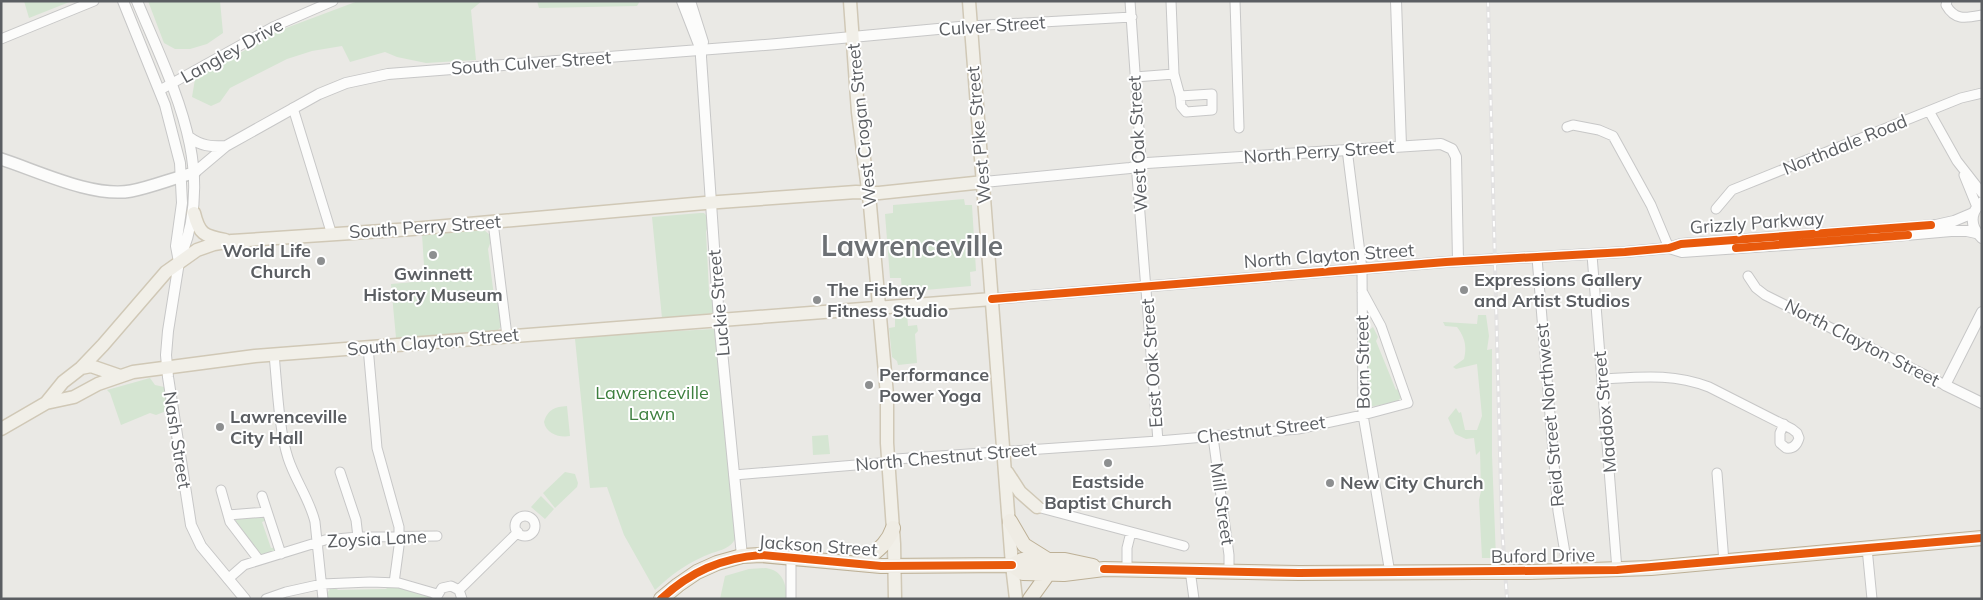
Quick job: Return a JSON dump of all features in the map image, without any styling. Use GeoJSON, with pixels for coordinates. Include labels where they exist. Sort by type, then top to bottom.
{"type":"FeatureCollection","features":[{"type":"Feature","properties":{"kind":"highway"},"geometry":{"type":"LineString","coordinates":[[1009,518],[1024,545],[1048,567],[1030,599]]}},
{"type":"Feature","properties":{"kind":"highway"},"geometry":{"type":"LineString","coordinates":[[861,564],[882,549],[890,538],[893,528]]}},
{"type":"Feature","properties":{"kind":"highway","name":"Buford Drive"},"geometry":{"type":"LineString","coordinates":[[894,566],[1012,566],[1022,560],[1048,567],[1065,560],[1104,568],[1230,571],[1390,573],[1617,570],[1982,538]]}},
{"type":"Feature","properties":{"kind":"highway","name":"Jackson Street"},"geometry":{"type":"LineString","coordinates":[[661,599],[678,584],[697,572],[717,563],[742,556],[761,555],[894,566]]}},
{"type":"Feature","properties":{"kind":"main road","name":"West Crogan Street"},"geometry":{"type":"LineString","coordinates":[[850,1],[858,112],[874,249],[887,396],[888,461],[893,528],[895,599]]}},
{"type":"Feature","properties":{"kind":"main road","name":"West Pike Street"},"geometry":{"type":"LineString","coordinates":[[969,1],[1016,599]]}},
{"type":"Feature","properties":{"kind":"main road"},"geometry":{"type":"LineString","coordinates":[[1,159],[105,192],[130,191],[194,173]]}},
{"type":"Feature","properties":{"kind":"main road"},"geometry":{"type":"LineString","coordinates":[[868,193],[984,182]]}},
{"type":"Feature","properties":{"kind":"main road","name":"South Perry Street"},"geometry":{"type":"LineString","coordinates":[[46,403],[63,382],[81,368],[166,272],[197,250],[214,244],[232,241],[332,235],[711,203],[868,193]]}},
{"type":"Feature","properties":{"kind":"main road"},"geometry":{"type":"LineString","coordinates":[[194,213],[201,233],[213,238],[232,241]]}},
{"type":"Feature","properties":{"kind":"main road","name":"North Clayton Street"},"geometry":{"type":"LineString","coordinates":[[878,308],[992,299]]}},
{"type":"Feature","properties":{"kind":"main road","name":"South Clayton Street"},"geometry":{"type":"LineString","coordinates":[[1,429],[46,403],[74,397],[98,384],[145,369],[274,354],[878,308]]}},
{"type":"Feature","properties":{"kind":"main road"},"geometry":{"type":"LineString","coordinates":[[81,368],[91,366],[120,376]]}},
{"type":"Feature","properties":{"kind":"main road"},"geometry":{"type":"LineString","coordinates":[[1005,468],[1020,492],[1037,508]]}},
{"type":"Feature","properties":{"kind":"main road"},"geometry":{"type":"LineString","coordinates":[[1009,518],[1017,506],[1037,508]]}},
{"type":"Feature","properties":{"kind":"street"},"geometry":{"type":"LineString","coordinates":[[1,39],[94,1]]}},
{"type":"Feature","properties":{"kind":"street","name":"Nash Street"},"geometry":{"type":"LineString","coordinates":[[123,1],[160,90],[174,136],[181,176],[182,203],[176,246],[179,262]]}},
{"type":"Feature","properties":{"kind":"street","name":"Nash Street"},"geometry":{"type":"LineString","coordinates":[[137,1],[172,84],[188,137],[194,173],[194,213],[188,240],[179,262],[168,331],[167,366],[190,525],[202,546],[245,599]]}},
{"type":"Feature","properties":{"kind":"street","name":"Langley Drive"},"geometry":{"type":"LineString","coordinates":[[160,90],[273,27],[333,1]]}},
{"type":"Feature","properties":{"kind":"street"},"geometry":{"type":"LineString","coordinates":[[682,1],[701,50]]}},
{"type":"Feature","properties":{"kind":"street"},"geometry":{"type":"LineString","coordinates":[[690,1],[702,38],[701,50]]}},
{"type":"Feature","properties":{"kind":"street","name":"West Oak Street"},"geometry":{"type":"LineString","coordinates":[[1130,1],[1141,158],[1138,176],[1147,286]]}},
{"type":"Feature","properties":{"kind":"street"},"geometry":{"type":"LineString","coordinates":[[1171,1],[1174,74],[1180,96]]}},
{"type":"Feature","properties":{"kind":"street"},"geometry":{"type":"LineString","coordinates":[[1235,1],[1239,128]]}},
{"type":"Feature","properties":{"kind":"street"},"geometry":{"type":"LineString","coordinates":[[1396,1],[1401,146]]}},
{"type":"Feature","properties":{"kind":"street"},"geometry":{"type":"LineString","coordinates":[[1947,1],[1946,5],[1951,13],[1963,18],[1982,15]]}},
{"type":"Feature","properties":{"kind":"street","name":"Culver Street"},"geometry":{"type":"LineString","coordinates":[[853,37],[970,26],[1132,16]]}},
{"type":"Feature","properties":{"kind":"street","name":"South Culver Street"},"geometry":{"type":"LineString","coordinates":[[226,146],[319,94],[346,83],[377,76],[853,37]]}},
{"type":"Feature","properties":{"kind":"street","name":"Luckie Street"},"geometry":{"type":"LineString","coordinates":[[701,50],[719,320],[742,556]]}},
{"type":"Feature","properties":{"kind":"street"},"geometry":{"type":"LineString","coordinates":[[1135,77],[1174,74]]}},
{"type":"Feature","properties":{"kind":"street","name":"Northdale Road"},"geometry":{"type":"LineString","coordinates":[[1716,209],[1732,190],[1961,98],[1982,93]]}},
{"type":"Feature","properties":{"kind":"street"},"geometry":{"type":"LineString","coordinates":[[293,108],[332,235]]}},
{"type":"Feature","properties":{"kind":"street"},"geometry":{"type":"LineString","coordinates":[[1929,111],[1957,161],[1977,208],[1973,227],[1980,237]]}},
{"type":"Feature","properties":{"kind":"street"},"geometry":{"type":"LineString","coordinates":[[1567,127],[1573,125],[1600,130],[1613,136],[1651,205],[1664,231],[1669,248]]}},
{"type":"Feature","properties":{"kind":"street"},"geometry":{"type":"LineString","coordinates":[[188,137],[203,145],[226,146]]}},
{"type":"Feature","properties":{"kind":"street","name":"North Perry Street"},"geometry":{"type":"LineString","coordinates":[[1139,166],[1185,161],[1441,144],[1452,149],[1456,157],[1458,262]]}},
{"type":"Feature","properties":{"kind":"street"},"geometry":{"type":"LineString","coordinates":[[194,173],[226,146]]}},
{"type":"Feature","properties":{"kind":"street","name":"Born Street"},"geometry":{"type":"LineString","coordinates":[[1347,150],[1362,269],[1363,415],[1390,573]]}},
{"type":"Feature","properties":{"kind":"street"},"geometry":{"type":"LineString","coordinates":[[1957,161],[1982,193]]}},
{"type":"Feature","properties":{"kind":"street"},"geometry":{"type":"LineString","coordinates":[[984,182],[1139,166]]}},
{"type":"Feature","properties":{"kind":"street","name":"Grizzly Parkway"},"geometry":{"type":"LineString","coordinates":[[1669,248],[1681,244],[1936,225],[1954,221],[1977,208]]}},
{"type":"Feature","properties":{"kind":"street"},"geometry":{"type":"LineString","coordinates":[[493,222],[507,336]]}},
{"type":"Feature","properties":{"kind":"street","name":"Grizzly Parkway"},"geometry":{"type":"LineString","coordinates":[[1669,248],[1682,252],[1957,231],[1967,231],[1980,237]]}},
{"type":"Feature","properties":{"kind":"street","name":"North Clayton Street"},"geometry":{"type":"LineString","coordinates":[[992,299],[1362,269],[1592,255],[1669,248]]}},
{"type":"Feature","properties":{"kind":"street","name":"Maddox Street"},"geometry":{"type":"LineString","coordinates":[[1592,255],[1617,570]]}},
{"type":"Feature","properties":{"kind":"street","name":"Reid Street Northwest"},"geometry":{"type":"LineString","coordinates":[[1537,258],[1558,511],[1568,571]]}},
{"type":"Feature","properties":{"kind":"street","name":"North Clayton Street"},"geometry":{"type":"LineString","coordinates":[[1748,276],[1756,288],[1765,295],[1982,403]]}},
{"type":"Feature","properties":{"kind":"street","name":"East Oak Street"},"geometry":{"type":"LineString","coordinates":[[1147,286],[1158,441]]}},
{"type":"Feature","properties":{"kind":"street","name":"Chestnut Street"},"geometry":{"type":"LineString","coordinates":[[1158,441],[1298,429],[1408,403],[1381,326],[1362,291]]}},
{"type":"Feature","properties":{"kind":"street"},"geometry":{"type":"LineString","coordinates":[[1945,385],[1982,312]]}},
{"type":"Feature","properties":{"kind":"street"},"geometry":{"type":"LineString","coordinates":[[368,347],[377,448],[396,511],[400,537],[394,583]]}},
{"type":"Feature","properties":{"kind":"street"},"geometry":{"type":"LineString","coordinates":[[274,354],[286,450],[313,513],[318,542],[323,599]]}},
{"type":"Feature","properties":{"kind":"street"},"geometry":{"type":"LineString","coordinates":[[1602,379],[1664,376],[1687,379],[1709,387],[1784,424]]}},
{"type":"Feature","properties":{"kind":"street","name":"Mill Street"},"geometry":{"type":"LineString","coordinates":[[1213,437],[1230,571]]}},
{"type":"Feature","properties":{"kind":"street","name":"North Chestnut Street"},"geometry":{"type":"LineString","coordinates":[[734,475],[1004,451],[1158,441]]}},
{"type":"Feature","properties":{"kind":"street"},"geometry":{"type":"LineString","coordinates":[[340,472],[356,520],[358,537]]}},
{"type":"Feature","properties":{"kind":"street"},"geometry":{"type":"LineString","coordinates":[[1717,473],[1724,562]]}},
{"type":"Feature","properties":{"kind":"street"},"geometry":{"type":"LineString","coordinates":[[221,490],[232,525],[259,560]]}},
{"type":"Feature","properties":{"kind":"street"},"geometry":{"type":"LineString","coordinates":[[262,496],[281,554]]}},
{"type":"Feature","properties":{"kind":"street"},"geometry":{"type":"LineString","coordinates":[[1037,508],[1184,546]]}},
{"type":"Feature","properties":{"kind":"street"},"geometry":{"type":"LineString","coordinates":[[228,515],[267,512]]}},
{"type":"Feature","properties":{"kind":"street"},"geometry":{"type":"LineString","coordinates":[[270,598],[322,584],[394,583],[436,597],[439,591],[447,586],[455,588],[461,594],[518,532]]}},
{"type":"Feature","properties":{"kind":"street"},"geometry":{"type":"LineString","coordinates":[[1127,569],[1127,548],[1131,532]]}},
{"type":"Feature","properties":{"kind":"street","name":"Zoysia Lane"},"geometry":{"type":"LineString","coordinates":[[228,579],[244,565],[318,542],[358,537],[437,536]]}},
{"type":"Feature","properties":{"kind":"street"},"geometry":{"type":"LineString","coordinates":[[1867,548],[1872,599]]}},
{"type":"Feature","properties":{"kind":"street"},"geometry":{"type":"LineString","coordinates":[[791,558],[791,599]]}},
{"type":"Feature","properties":{"kind":"street"},"geometry":{"type":"LineString","coordinates":[[1190,570],[1194,599]]}},
{"type":"Feature","properties":{"kind":"green space"},"geometry":{"type":"Polygon","coordinates":[[[24,1],[72,1],[29,18],[24,1]]]}},
{"type":"Feature","properties":{"kind":"green space"},"geometry":{"type":"Polygon","coordinates":[[[148,1],[220,1],[223,33],[207,44],[190,49],[175,49],[164,43],[148,1]]]}},
{"type":"Feature","properties":{"kind":"green space"},"geometry":{"type":"Polygon","coordinates":[[[358,1],[482,1],[471,10],[476,60],[426,63],[397,57],[385,52],[350,62],[342,46],[312,51],[287,59],[230,88],[220,102],[211,106],[192,97],[195,79],[278,31],[358,1]]]}},
{"type":"Feature","properties":{"kind":"green space"},"geometry":{"type":"Polygon","coordinates":[[[537,1],[640,1],[637,6],[539,8],[537,1]]]}},
{"type":"Feature","properties":{"kind":"green space"},"geometry":{"type":"Polygon","coordinates":[[[964,199],[965,205],[972,205],[976,271],[970,272],[971,286],[902,292],[901,278],[890,278],[885,214],[893,213],[893,205],[964,199]]]}},
{"type":"Feature","properties":{"kind":"green space"},"geometry":{"type":"Polygon","coordinates":[[[704,213],[708,219],[706,232],[709,291],[713,300],[714,313],[662,318],[652,217],[704,213]]]}},
{"type":"Feature","properties":{"kind":"green space"},"geometry":{"type":"Polygon","coordinates":[[[484,230],[490,235],[491,241],[488,249],[494,296],[499,304],[502,326],[498,330],[396,338],[391,284],[425,281],[422,234],[484,230]]]}},
{"type":"Feature","properties":{"kind":"green space"},"geometry":{"type":"Polygon","coordinates":[[[898,313],[907,313],[908,326],[917,325],[918,331],[915,334],[917,363],[898,365],[897,361],[892,357],[889,328],[895,327],[895,316],[898,313]]]}},
{"type":"Feature","properties":{"kind":"green space"},"geometry":{"type":"Polygon","coordinates":[[[1478,315],[1486,315],[1489,336],[1487,350],[1492,349],[1492,455],[1496,558],[1482,558],[1479,500],[1481,491],[1480,451],[1476,455],[1474,438],[1466,439],[1455,434],[1448,418],[1456,408],[1459,413],[1461,412],[1465,430],[1477,430],[1482,416],[1477,364],[1456,369],[1453,367],[1464,359],[1465,342],[1457,327],[1445,326],[1443,322],[1477,324],[1478,315]]]}},
{"type":"Feature","properties":{"kind":"green space"},"geometry":{"type":"Polygon","coordinates":[[[1373,327],[1378,337],[1376,341],[1401,398],[1396,402],[1369,407],[1367,405],[1367,332],[1373,327]]]}},
{"type":"Feature","properties":{"kind":"green space","name":"Lawrenceville Lawn"},"geometry":{"type":"Polygon","coordinates":[[[714,329],[735,539],[731,545],[704,556],[682,568],[655,590],[624,535],[607,487],[590,488],[575,339],[604,335],[714,329]]]}},
{"type":"Feature","properties":{"kind":"green space"},"geometry":{"type":"Polygon","coordinates":[[[150,378],[155,385],[164,387],[169,410],[156,415],[150,413],[121,425],[110,393],[107,390],[150,378]]]}},
{"type":"Feature","properties":{"kind":"green space"},"geometry":{"type":"Polygon","coordinates":[[[567,406],[570,436],[562,436],[550,432],[544,422],[548,414],[559,407],[567,406]]]}},
{"type":"Feature","properties":{"kind":"green space"},"geometry":{"type":"Polygon","coordinates":[[[828,435],[830,454],[813,455],[812,436],[828,435]]]}},
{"type":"Feature","properties":{"kind":"green space"},"geometry":{"type":"Polygon","coordinates":[[[565,472],[575,474],[578,483],[577,487],[555,508],[543,493],[565,472]]]}},
{"type":"Feature","properties":{"kind":"green space"},"geometry":{"type":"Polygon","coordinates":[[[541,496],[554,509],[545,519],[531,507],[541,496]]]}},
{"type":"Feature","properties":{"kind":"green space"},"geometry":{"type":"Polygon","coordinates":[[[265,515],[267,520],[262,522],[271,548],[276,547],[278,550],[261,557],[236,524],[236,519],[239,517],[265,515]]]}},
{"type":"Feature","properties":{"kind":"green space"},"geometry":{"type":"Polygon","coordinates":[[[766,568],[780,575],[786,588],[787,599],[720,599],[725,576],[749,569],[766,568]]]}},
{"type":"Feature","properties":{"kind":"green space"},"geometry":{"type":"Polygon","coordinates":[[[389,586],[402,586],[424,595],[427,593],[432,595],[434,599],[327,598],[327,593],[335,587],[338,590],[386,589],[389,586]]]}},
{"type":"Feature","properties":{"kind":"railway"},"geometry":{"type":"LineString","coordinates":[[1488,1],[1502,527],[1507,599]]}},
{"type":"Feature","properties":{"kind":"cycle path"},"geometry":{"type":"LineString","coordinates":[[992,299],[1446,262],[1625,252],[1669,248],[1681,244],[1931,225]]}},
{"type":"Feature","properties":{"kind":"cycle path"},"geometry":{"type":"LineString","coordinates":[[1736,248],[1908,235]]}},
{"type":"Feature","properties":{"kind":"cycle path"},"geometry":{"type":"LineString","coordinates":[[1104,569],[1299,573],[1617,570],[1982,538]]}},
{"type":"Feature","properties":{"kind":"cycle path"},"geometry":{"type":"LineString","coordinates":[[661,599],[683,581],[707,568],[733,559],[761,555],[881,566],[1012,565]]}},
{"type":"Feature","properties":{"kind":"place","name":"Gwinnett History Museum"},"geometry":{"type":"Point","coordinates":[433,255]}},
{"type":"Feature","properties":{"kind":"place","name":"World Life Church"},"geometry":{"type":"Point","coordinates":[321,261]}},
{"type":"Feature","properties":{"kind":"place","name":"Expressions Gallery and Artist Studios"},"geometry":{"type":"Point","coordinates":[1464,290]}},
{"type":"Feature","properties":{"kind":"place","name":"The Fishery Fitness Studio"},"geometry":{"type":"Point","coordinates":[817,300]}},
{"type":"Feature","properties":{"kind":"place","name":"Performance Power Yoga"},"geometry":{"type":"Point","coordinates":[869,385]}},
{"type":"Feature","properties":{"kind":"place","name":"Lawrenceville City Hall"},"geometry":{"type":"Point","coordinates":[220,427]}},
{"type":"Feature","properties":{"kind":"place","name":"Eastside Baptist Church"},"geometry":{"type":"Point","coordinates":[1108,463]}},
{"type":"Feature","properties":{"kind":"place","name":"New City Church"},"geometry":{"type":"Point","coordinates":[1330,483]}},
{"type":"Feature","properties":{"kind":"district","name":"Lawrenceville"},"geometry":{"type":"Point","coordinates":[912,246]}}]}
